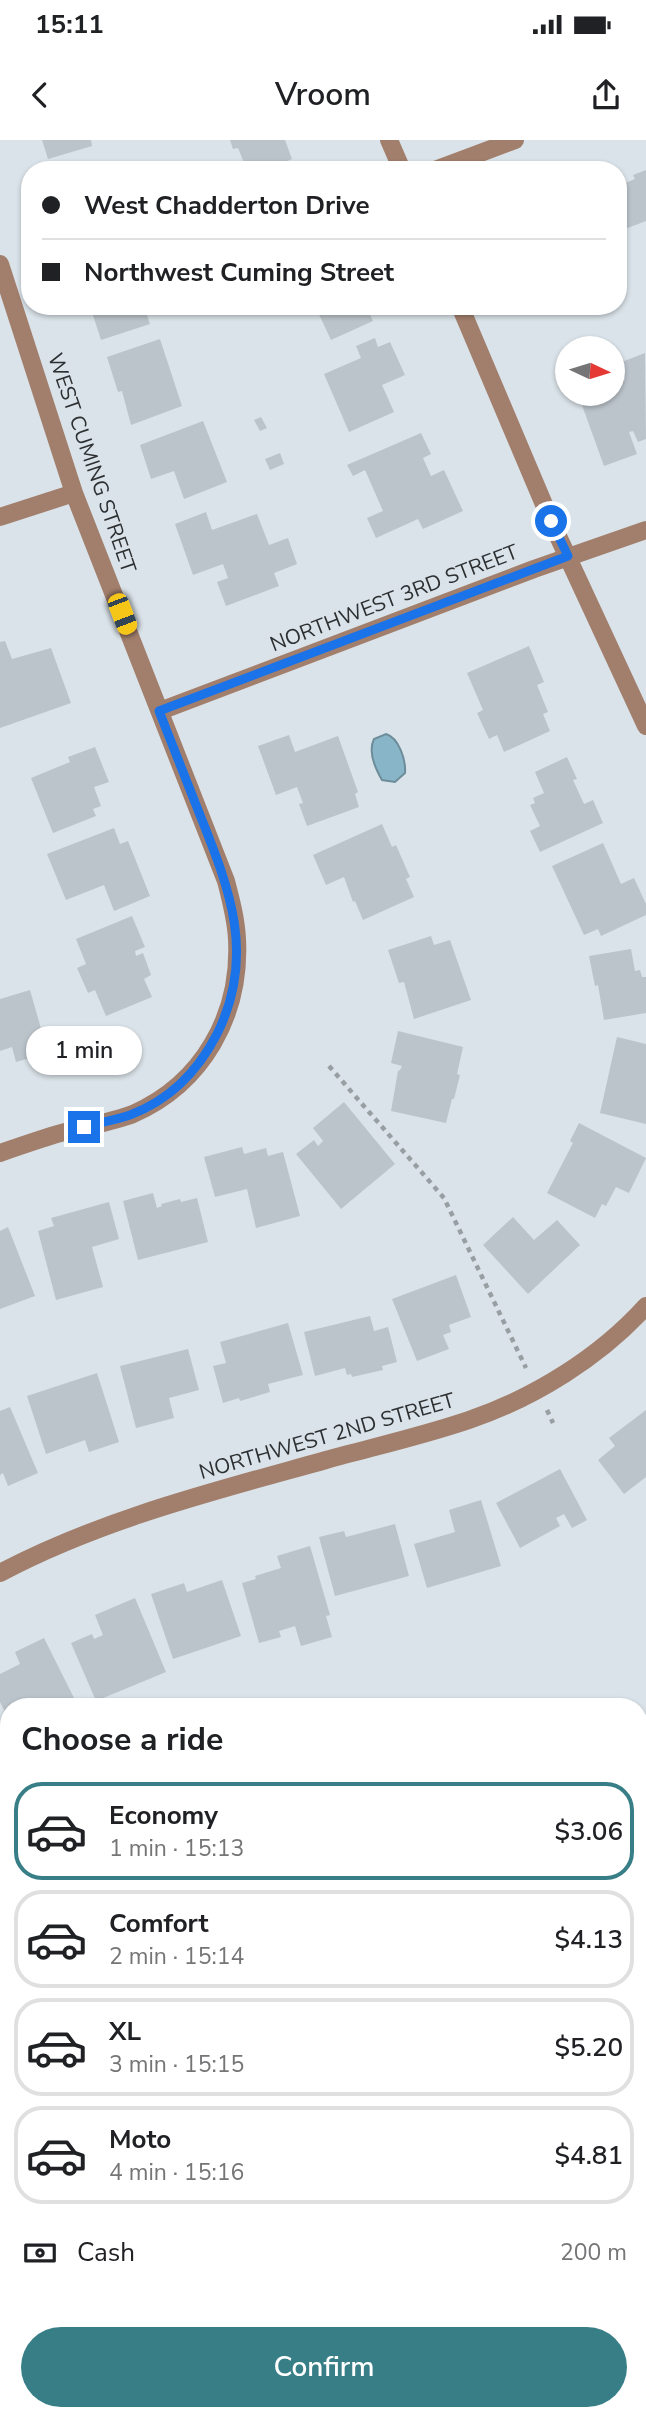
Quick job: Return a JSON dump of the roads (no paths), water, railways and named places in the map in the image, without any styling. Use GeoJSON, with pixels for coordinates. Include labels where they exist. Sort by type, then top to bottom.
{"type":"FeatureCollection","features":[{"type":"Feature","properties":{"kind":"street"},"geometry":{"type":"LineString","coordinates":[[389,140],[398,161]]}},
{"type":"Feature","properties":{"kind":"street"},"geometry":{"type":"LineString","coordinates":[[459,161],[514,140]]}},
{"type":"Feature","properties":{"kind":"street","name":"WEST CUMING STREET"},"geometry":{"type":"LineString","coordinates":[[0,264],[74,493],[226,881],[237,938],[233,994],[225,1018],[206,1056],[188,1079],[164,1098],[130,1115],[0,1153]]}},
{"type":"Feature","properties":{"kind":"street"},"geometry":{"type":"LineString","coordinates":[[464,315],[551,521],[646,726]]}},
{"type":"Feature","properties":{"kind":"street"},"geometry":{"type":"LineString","coordinates":[[0,517],[74,493]]}},
{"type":"Feature","properties":{"kind":"street","name":"NORTHWEST 3RD STREET"},"geometry":{"type":"LineString","coordinates":[[159,711],[568,556],[646,530]]}},
{"type":"Feature","properties":{"kind":"street","name":"NORTHWEST 2ND STREET"},"geometry":{"type":"LineString","coordinates":[[0,1573],[123,1520],[221,1489],[469,1420],[537,1390],[580,1363],[629,1325],[646,1306]]}},
{"type":"Feature","properties":{"kind":"water"},"geometry":{"type":"Polygon","coordinates":[[[386,734],[395,740],[404,762],[405,773],[395,782],[382,780],[372,754],[374,739],[386,734]]]}}]}
